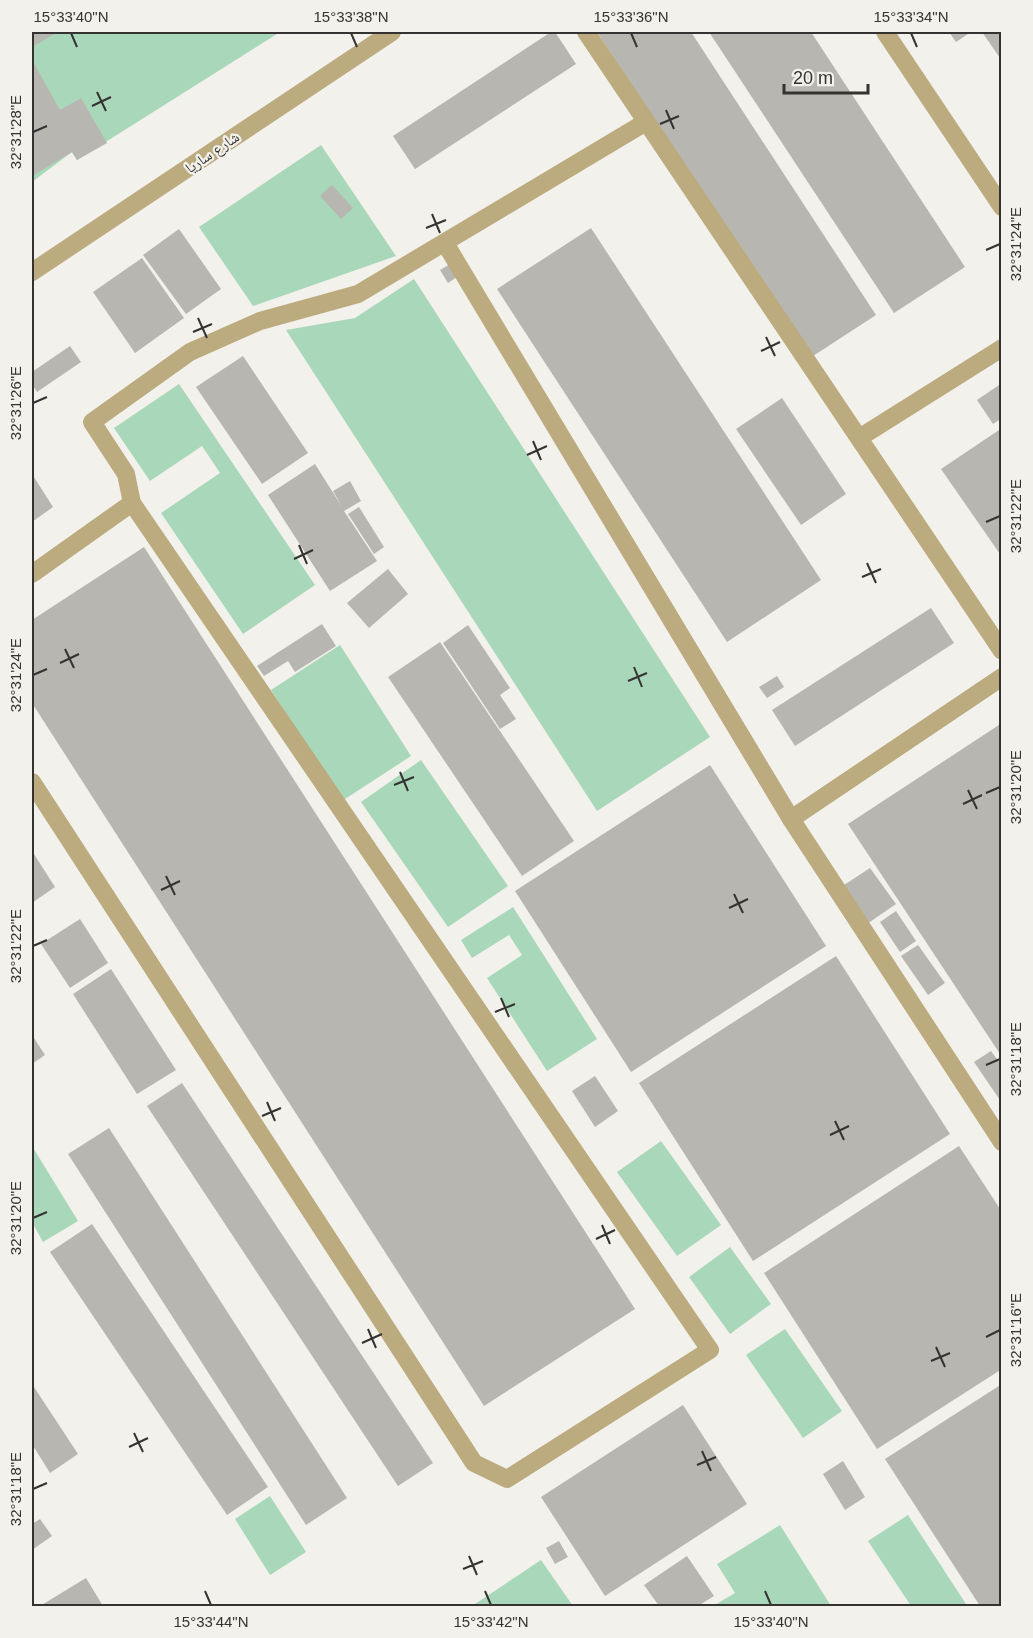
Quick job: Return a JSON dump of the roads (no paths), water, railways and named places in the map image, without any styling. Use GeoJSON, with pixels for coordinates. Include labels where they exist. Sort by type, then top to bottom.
{"type":"FeatureCollection","features":[{"type":"Feature","properties":{"kind":"street","name":"شارع ساريا"},"geometry":{"type":"LineString","coordinates":[[32,272],[392,32]]}},
{"type":"Feature","properties":{"kind":"street"},"geometry":{"type":"LineString","coordinates":[[586,32],[1002,651]]}},
{"type":"Feature","properties":{"kind":"street"},"geometry":{"type":"LineString","coordinates":[[885,32],[1002,207]]}},
{"type":"Feature","properties":{"kind":"street"},"geometry":{"type":"LineString","coordinates":[[32,782],[474,1463],[507,1479],[710,1350],[132,503],[126,474],[92,422],[190,352],[260,321],[358,294],[646,122]]}},
{"type":"Feature","properties":{"kind":"street"},"geometry":{"type":"LineString","coordinates":[[445,243],[791,819],[1002,1142]]}},
{"type":"Feature","properties":{"kind":"street"},"geometry":{"type":"LineString","coordinates":[[859,438],[1002,348]]}},
{"type":"Feature","properties":{"kind":"street"},"geometry":{"type":"LineString","coordinates":[[32,574],[132,503]]}},
{"type":"Feature","properties":{"kind":"street"},"geometry":{"type":"LineString","coordinates":[[791,819],[1002,677]]}}]}
